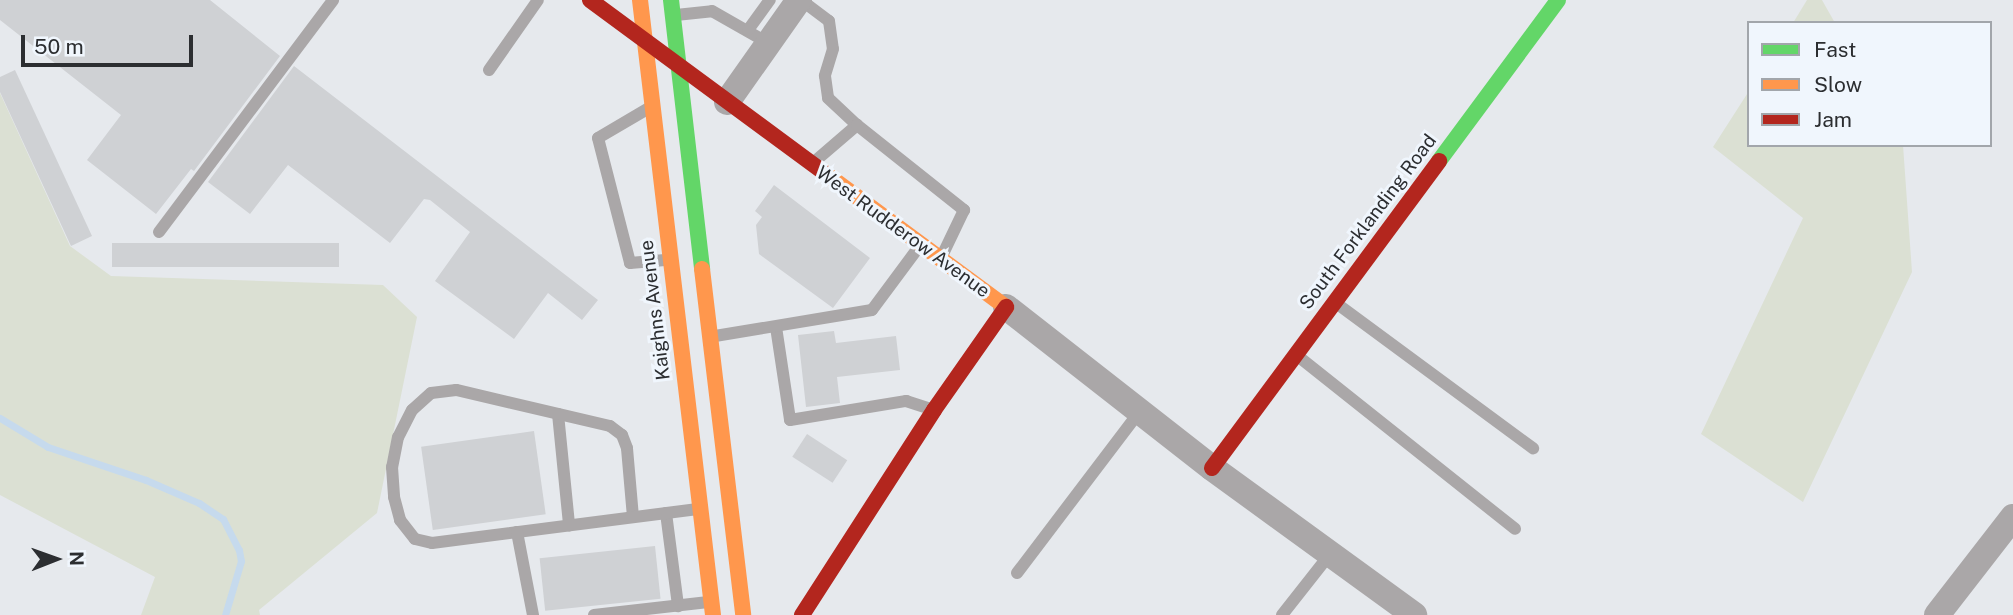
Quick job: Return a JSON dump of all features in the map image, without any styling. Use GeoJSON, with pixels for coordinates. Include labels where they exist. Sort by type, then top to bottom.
{"type":"FeatureCollection","features":[{"type":"Feature","properties":{"kind":"main road","name":"West Rudderow Avenue"},"geometry":{"type":"LineString","coordinates":[[590,0],[678,68],[1006,307]]}},
{"type":"Feature","properties":{"kind":"main road","name":"Kaighns Avenue"},"geometry":{"type":"LineString","coordinates":[[640,0],[712,608]]}},
{"type":"Feature","properties":{"kind":"main road","name":"South Forklanding Road"},"geometry":{"type":"LineString","coordinates":[[1212,468],[1558,0]]}},
{"type":"Feature","properties":{"kind":"main road"},"geometry":{"type":"LineString","coordinates":[[672,8],[743,615]]}},
{"type":"Feature","properties":{"kind":"main road"},"geometry":{"type":"LineString","coordinates":[[802,615],[934,410],[1006,307]]}},
{"type":"Feature","properties":{"kind":"street"},"geometry":{"type":"LineString","coordinates":[[726,102],[758,37],[800,0]]}},
{"type":"Feature","properties":{"kind":"street","name":"West Rudderow Avenue"},"geometry":{"type":"LineString","coordinates":[[1006,307],[1212,468],[1414,615]]}},
{"type":"Feature","properties":{"kind":"street"},"geometry":{"type":"LineString","coordinates":[[1937,615],[2013,517]]}},
{"type":"Feature","properties":{"kind":"lane"},"geometry":{"type":"LineString","coordinates":[[159,232],[333,0]]}},
{"type":"Feature","properties":{"kind":"lane"},"geometry":{"type":"LineString","coordinates":[[489,70],[538,0]]}},
{"type":"Feature","properties":{"kind":"lane"},"geometry":{"type":"LineString","coordinates":[[672,8],[711,5],[758,37],[770,0]]}},
{"type":"Feature","properties":{"kind":"lane"},"geometry":{"type":"LineString","coordinates":[[800,0],[829,21],[833,49],[825,76],[828,98],[856,125],[964,210],[941,260]]}},
{"type":"Feature","properties":{"kind":"lane"},"geometry":{"type":"LineString","coordinates":[[652,106],[598,138],[630,263],[671,260]]}},
{"type":"Feature","properties":{"kind":"lane"},"geometry":{"type":"LineString","coordinates":[[811,164],[856,125]]}},
{"type":"Feature","properties":{"kind":"lane"},"geometry":{"type":"LineString","coordinates":[[710,337],[872,310],[920,244]]}},
{"type":"Feature","properties":{"kind":"lane"},"geometry":{"type":"LineString","coordinates":[[1334,303],[1533,448]]}},
{"type":"Feature","properties":{"kind":"lane"},"geometry":{"type":"LineString","coordinates":[[776,327],[790,420],[906,401],[934,410]]}},
{"type":"Feature","properties":{"kind":"lane"},"geometry":{"type":"LineString","coordinates":[[1296,354],[1515,529]]}},
{"type":"Feature","properties":{"kind":"lane"},"geometry":{"type":"LineString","coordinates":[[633,517],[627,448],[622,435],[610,426],[456,390],[430,393],[412,410],[398,438],[391,467],[394,498],[400,520],[415,539],[432,543],[700,509]]}},
{"type":"Feature","properties":{"kind":"lane"},"geometry":{"type":"LineString","coordinates":[[1017,573],[1139,412]]}},
{"type":"Feature","properties":{"kind":"lane"},"geometry":{"type":"LineString","coordinates":[[558,414],[569,525]]}},
{"type":"Feature","properties":{"kind":"lane"},"geometry":{"type":"LineString","coordinates":[[666,513],[678,606]]}},
{"type":"Feature","properties":{"kind":"lane"},"geometry":{"type":"LineString","coordinates":[[517,532],[533,615]]}},
{"type":"Feature","properties":{"kind":"lane"},"geometry":{"type":"LineString","coordinates":[[1282,615],[1330,554]]}},
{"type":"Feature","properties":{"kind":"lane"},"geometry":{"type":"LineString","coordinates":[[594,615],[678,606],[712,608]]}},
{"type":"Feature","properties":{"kind":"shaded area"},"geometry":{"type":"Polygon","coordinates":[[[1807,0],[1822,0],[1834,21],[1794,21],[1807,0]]]}},
{"type":"Feature","properties":{"kind":"shaded area"},"geometry":{"type":"Polygon","coordinates":[[[0,93],[70,246],[111,276],[383,285],[417,317],[377,513],[259,610],[260,615],[141,615],[155,577],[0,495],[0,93]]]}},
{"type":"Feature","properties":{"kind":"shaded area"},"geometry":{"type":"Polygon","coordinates":[[[1747,94],[1747,147],[1903,147],[1912,272],[1803,502],[1701,434],[1803,218],[1713,147],[1747,94]]]}},
{"type":"Feature","properties":{"kind":"building"},"geometry":{"type":"Polygon","coordinates":[[[0,0],[210,0],[280,56],[194,171],[191,169],[156,214],[87,160],[121,115],[0,20],[0,0]]]}},
{"type":"Feature","properties":{"kind":"building"},"geometry":{"type":"Polygon","coordinates":[[[294,66],[598,300],[582,320],[548,293],[514,339],[435,281],[470,232],[430,200],[424,199],[390,243],[288,165],[250,214],[208,182],[294,66]]]}},
{"type":"Feature","properties":{"kind":"building"},"geometry":{"type":"Polygon","coordinates":[[[15,70],[92,236],[71,246],[0,92],[0,77],[15,70]]]}},
{"type":"Feature","properties":{"kind":"building"},"geometry":{"type":"Polygon","coordinates":[[[774,185],[870,258],[833,308],[759,254],[756,225],[762,217],[755,211],[774,185]]]}},
{"type":"Feature","properties":{"kind":"building"},"geometry":{"type":"Polygon","coordinates":[[[112,243],[339,243],[339,267],[112,267],[112,243]]]}},
{"type":"Feature","properties":{"kind":"building"},"geometry":{"type":"Polygon","coordinates":[[[834,331],[836,343],[896,336],[900,370],[837,377],[840,403],[806,407],[798,335],[834,331]]]}},
{"type":"Feature","properties":{"kind":"building"},"geometry":{"type":"Polygon","coordinates":[[[534,431],[546,514],[433,530],[421,447],[534,431]]]}},
{"type":"Feature","properties":{"kind":"building"},"geometry":{"type":"Polygon","coordinates":[[[807,434],[847,460],[833,483],[792,457],[807,434]]]}},
{"type":"Feature","properties":{"kind":"building"},"geometry":{"type":"Polygon","coordinates":[[[655,546],[661,599],[545,611],[540,558],[655,546]]]}},
{"type":"Feature","properties":{"kind":"waterway"},"geometry":{"type":"LineString","coordinates":[[0,418],[48,447],[146,480],[199,503],[223,519],[239,550],[241,561],[225,615]]}},
{"type":"Feature","properties":{"kind":"traffic: fast"},"geometry":{"type":"LineString","coordinates":[[671,0],[702,269]]}},
{"type":"Feature","properties":{"kind":"traffic: fast"},"geometry":{"type":"LineString","coordinates":[[1439,161],[1558,0]]}},
{"type":"Feature","properties":{"kind":"traffic: slow"},"geometry":{"type":"LineString","coordinates":[[640,0],[713,615]]}},
{"type":"Feature","properties":{"kind":"traffic: slow"},"geometry":{"type":"LineString","coordinates":[[822,171],[1006,307]]}},
{"type":"Feature","properties":{"kind":"traffic: slow"},"geometry":{"type":"LineString","coordinates":[[702,269],[743,615]]}},
{"type":"Feature","properties":{"kind":"traffic: jam"},"geometry":{"type":"LineString","coordinates":[[590,0],[822,171]]}},
{"type":"Feature","properties":{"kind":"traffic: jam"},"geometry":{"type":"LineString","coordinates":[[1212,468],[1439,161]]}},
{"type":"Feature","properties":{"kind":"traffic: jam"},"geometry":{"type":"LineString","coordinates":[[802,615],[934,410],[1006,307]]}}]}
